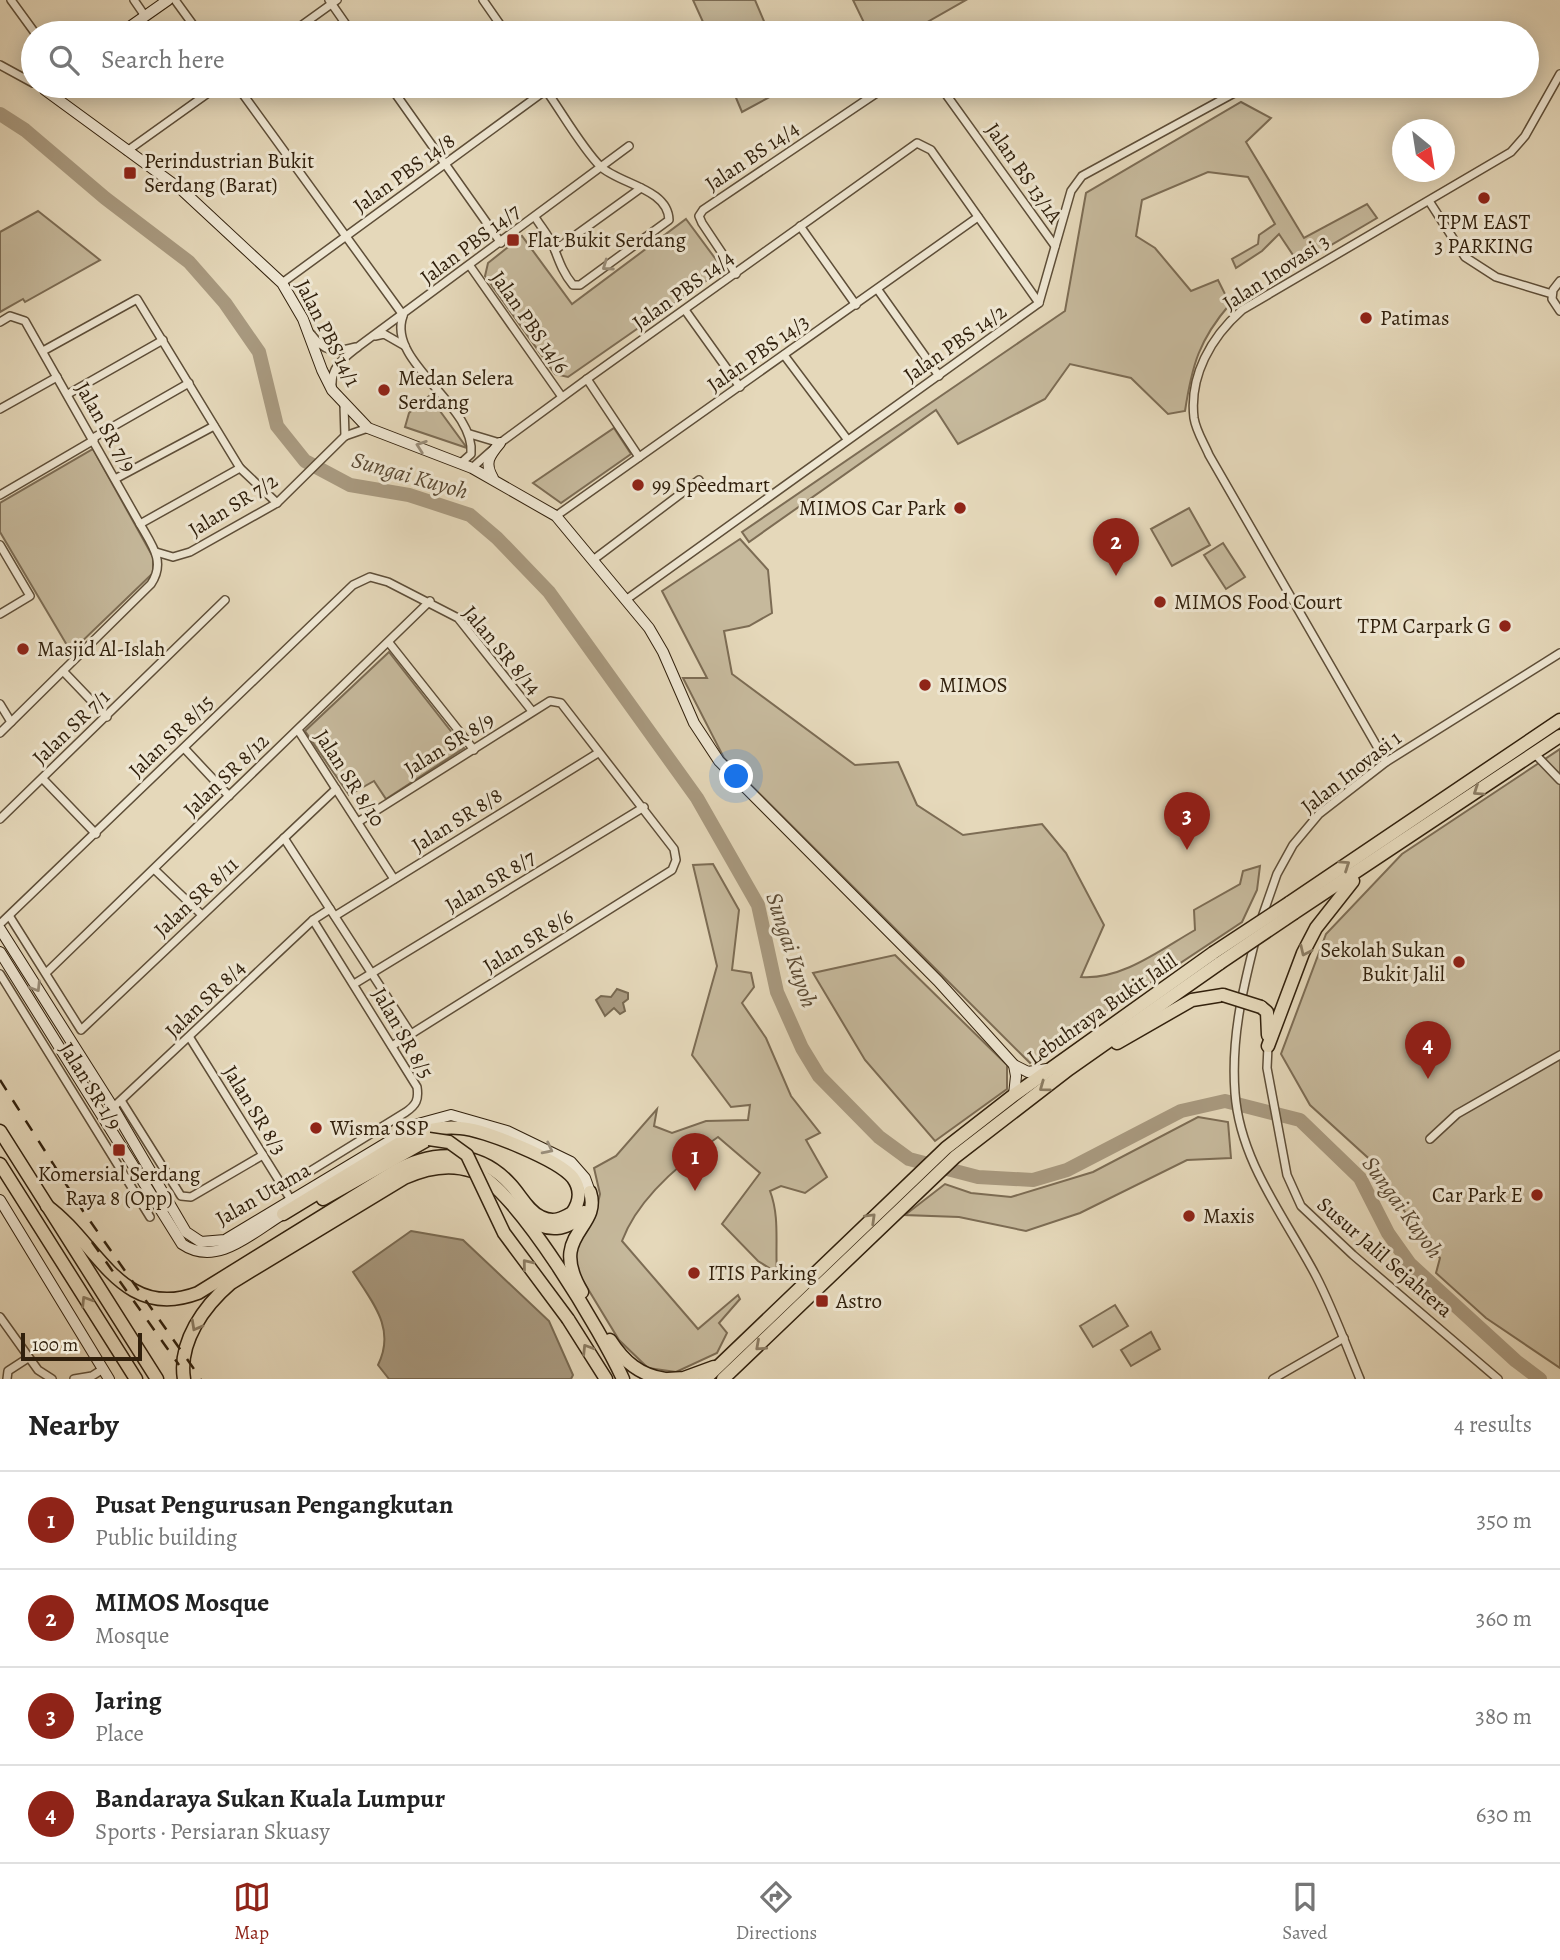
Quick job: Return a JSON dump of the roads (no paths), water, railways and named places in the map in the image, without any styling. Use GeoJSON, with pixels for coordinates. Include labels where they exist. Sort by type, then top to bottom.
{"type":"FeatureCollection","features":[{"type":"Feature","properties":{"kind":"highway","name":"Lebuhraya Bukit Jalil"},"geometry":{"type":"LineString","coordinates":[[705,1379],[1014,1095],[1291,908],[1560,720]]}},
{"type":"Feature","properties":{"kind":"highway","name":"Lebuhraya Bukit Jalil"},"geometry":{"type":"LineString","coordinates":[[1291,908],[1356,874],[1560,736]]}},
{"type":"Feature","properties":{"kind":"highway"},"geometry":{"type":"LineString","coordinates":[[1268,1046],[1311,937],[1356,874]]}},
{"type":"Feature","properties":{"kind":"highway","name":"Lebuhraya Bukit Jalil"},"geometry":{"type":"LineString","coordinates":[[951,1152],[1069,1069],[1217,958]]}},
{"type":"Feature","properties":{"kind":"highway"},"geometry":{"type":"LineString","coordinates":[[1069,1069],[1192,1000],[1223,995],[1261,1007],[1266,1012],[1269,1022],[1268,1046]]}},
{"type":"Feature","properties":{"kind":"highway"},"geometry":{"type":"LineString","coordinates":[[47,1206],[71,1226],[120,1283],[142,1295],[173,1299],[198,1293],[398,1169],[420,1159],[453,1156],[481,1161],[499,1173],[535,1213],[546,1219],[556,1220],[572,1213],[579,1192],[575,1180],[564,1170],[522,1148],[485,1133],[447,1128],[423,1131],[408,1138],[283,1214]]}},
{"type":"Feature","properties":{"kind":"highway"},"geometry":{"type":"LineString","coordinates":[[0,1131],[157,1379]]}},
{"type":"Feature","properties":{"kind":"highway"},"geometry":{"type":"LineString","coordinates":[[283,1214],[292,1214],[429,1139],[449,1142],[467,1155],[505,1233],[568,1319],[606,1379]]}},
{"type":"Feature","properties":{"kind":"highway"},"geometry":{"type":"LineString","coordinates":[[0,1164],[136,1379]]}},
{"type":"Feature","properties":{"kind":"highway"},"geometry":{"type":"LineString","coordinates":[[184,1379],[184,1354],[192,1333],[219,1293],[404,1178],[439,1167],[471,1170],[498,1188],[515,1207],[562,1275],[623,1379]]}},
{"type":"Feature","properties":{"kind":"highway","name":"Lebuhraya Bukit Jalil"},"geometry":{"type":"LineString","coordinates":[[723,1379],[796,1313],[907,1191]]}},
{"type":"Feature","properties":{"kind":"highway"},"geometry":{"type":"LineString","coordinates":[[590,1192],[590,1211],[569,1254],[571,1273],[621,1356],[645,1374],[666,1379],[684,1378],[722,1364]]}},
{"type":"Feature","properties":{"kind":"highway"},"geometry":{"type":"LineString","coordinates":[[515,1207],[535,1224],[559,1228],[580,1217],[588,1204],[590,1192]]}},
{"type":"Feature","properties":{"kind":"street"},"geometry":{"type":"LineString","coordinates":[[11,0],[26,21]]}},
{"type":"Feature","properties":{"kind":"street"},"geometry":{"type":"LineString","coordinates":[[134,0],[145,16]]}},
{"type":"Feature","properties":{"kind":"street"},"geometry":{"type":"LineString","coordinates":[[138,21],[169,0]]}},
{"type":"Feature","properties":{"kind":"street"},"geometry":{"type":"LineString","coordinates":[[175,0],[190,21]]}},
{"type":"Feature","properties":{"kind":"street"},"geometry":{"type":"LineString","coordinates":[[483,0],[498,21]]}},
{"type":"Feature","properties":{"kind":"street"},"geometry":{"type":"LineString","coordinates":[[307,21],[333,1],[345,21]]}},
{"type":"Feature","properties":{"kind":"street","name":"Jalan PBS 14/1"},"geometry":{"type":"LineString","coordinates":[[0,65],[21,76]]}},
{"type":"Feature","properties":{"kind":"street","name":"Jalan Inovasi 3"},"geometry":{"type":"LineString","coordinates":[[1386,762],[1209,455],[1194,414],[1197,382],[1207,351],[1234,317],[1519,145],[1560,74]]}},
{"type":"Feature","properties":{"kind":"street","name":"Jalan PBS 14/1"},"geometry":{"type":"LineString","coordinates":[[58,98],[200,206],[282,283],[309,332],[321,370],[332,390],[368,428],[472,468],[556,516],[627,598],[663,652],[694,723],[719,761],[939,981],[1014,1065]]}},
{"type":"Feature","properties":{"kind":"street"},"geometry":{"type":"LineString","coordinates":[[127,151],[201,98]]}},
{"type":"Feature","properties":{"kind":"street"},"geometry":{"type":"LineString","coordinates":[[246,98],[403,315],[400,324],[406,347],[470,434],[471,454],[461,463]]}},
{"type":"Feature","properties":{"kind":"street"},"geometry":{"type":"LineString","coordinates":[[398,98],[501,243]]}},
{"type":"Feature","properties":{"kind":"street","name":"Jalan PBS 14/8"},"geometry":{"type":"LineString","coordinates":[[282,283],[532,98]]}},
{"type":"Feature","properties":{"kind":"street"},"geometry":{"type":"LineString","coordinates":[[534,217],[555,250],[568,279],[573,285],[580,285],[666,225],[668,214],[648,189],[600,167],[552,98]]}},
{"type":"Feature","properties":{"kind":"street","name":"Jalan BS 14/4"},"geometry":{"type":"LineString","coordinates":[[736,274],[702,223],[699,216],[703,210],[869,98]]}},
{"type":"Feature","properties":{"kind":"street","name":"Jalan BS 13/1A"},"geometry":{"type":"LineString","coordinates":[[949,98],[1055,246]]}},
{"type":"Feature","properties":{"kind":"street"},"geometry":{"type":"LineString","coordinates":[[1039,303],[1072,191],[1082,176],[1225,98]]}},
{"type":"Feature","properties":{"kind":"street","name":"Jalan PBS 14/4"},"geometry":{"type":"LineString","coordinates":[[472,468],[500,443],[562,397],[917,144],[931,150],[978,217]]}},
{"type":"Feature","properties":{"kind":"street","name":"Jalan PBS 14/7"},"geometry":{"type":"LineString","coordinates":[[332,390],[332,374],[339,362],[629,146]]}},
{"type":"Feature","properties":{"kind":"street"},"geometry":{"type":"LineString","coordinates":[[555,250],[641,188]]}},
{"type":"Feature","properties":{"kind":"street"},"geometry":{"type":"LineString","coordinates":[[1429,201],[1465,257],[1496,277],[1552,294]]}},
{"type":"Feature","properties":{"kind":"street"},"geometry":{"type":"LineString","coordinates":[[978,217],[1039,303]]}},
{"type":"Feature","properties":{"kind":"street","name":"Jalan PBS 14/3"},"geometry":{"type":"LineString","coordinates":[[556,516],[978,217]]}},
{"type":"Feature","properties":{"kind":"street"},"geometry":{"type":"LineString","coordinates":[[800,226],[856,305]]}},
{"type":"Feature","properties":{"kind":"street","name":"Jalan PBS 14/6"},"geometry":{"type":"LineString","coordinates":[[470,267],[562,397]]}},
{"type":"Feature","properties":{"kind":"street"},"geometry":{"type":"LineString","coordinates":[[1560,281],[1552,294],[1553,303],[1560,311]]}},
{"type":"Feature","properties":{"kind":"street"},"geometry":{"type":"LineString","coordinates":[[878,290],[939,376]]}},
{"type":"Feature","properties":{"kind":"street"},"geometry":{"type":"LineString","coordinates":[[43,351],[136,299],[240,468],[280,500]]}},
{"type":"Feature","properties":{"kind":"street","name":"Jalan PBS 14/2"},"geometry":{"type":"LineString","coordinates":[[627,598],[1039,303]]}},
{"type":"Feature","properties":{"kind":"street"},"geometry":{"type":"LineString","coordinates":[[685,310],[740,387]]}},
{"type":"Feature","properties":{"kind":"street","name":"Jalan SR 7/9"},"geometry":{"type":"LineString","coordinates":[[0,322],[10,316],[24,321],[94,439],[156,552]]}},
{"type":"Feature","properties":{"kind":"street"},"geometry":{"type":"LineString","coordinates":[[309,332],[326,350],[337,352],[359,346]]}},
{"type":"Feature","properties":{"kind":"street"},"geometry":{"type":"LineString","coordinates":[[373,336],[384,334],[406,347]]}},
{"type":"Feature","properties":{"kind":"street"},"geometry":{"type":"LineString","coordinates":[[68,394],[163,340]]}},
{"type":"Feature","properties":{"kind":"street"},"geometry":{"type":"LineString","coordinates":[[784,355],[847,439]]}},
{"type":"Feature","properties":{"kind":"street"},"geometry":{"type":"LineString","coordinates":[[0,409],[57,377]]}},
{"type":"Feature","properties":{"kind":"street"},"geometry":{"type":"LineString","coordinates":[[587,379],[639,457]]}},
{"type":"Feature","properties":{"kind":"street"},"geometry":{"type":"LineString","coordinates":[[0,495],[189,383]]}},
{"type":"Feature","properties":{"kind":"street"},"geometry":{"type":"LineString","coordinates":[[342,439],[344,405]]}},
{"type":"Feature","properties":{"kind":"street"},"geometry":{"type":"LineString","coordinates":[[116,478],[214,426]]}},
{"type":"Feature","properties":{"kind":"street","name":"Jalan SR 7/2"},"geometry":{"type":"LineString","coordinates":[[156,552],[173,557],[190,552],[280,500],[342,439],[368,428]]}},
{"type":"Feature","properties":{"kind":"street"},"geometry":{"type":"LineString","coordinates":[[470,434],[500,443],[489,456],[487,466],[494,479]]}},
{"type":"Feature","properties":{"kind":"street"},"geometry":{"type":"LineString","coordinates":[[141,524],[240,468]]}},
{"type":"Feature","properties":{"kind":"street"},"geometry":{"type":"LineString","coordinates":[[593,559],[699,480]]}},
{"type":"Feature","properties":{"kind":"street"},"geometry":{"type":"LineString","coordinates":[[0,545],[29,595],[0,614]]}},
{"type":"Feature","properties":{"kind":"street"},"geometry":{"type":"LineString","coordinates":[[0,733],[151,584],[159,566],[156,552]]}},
{"type":"Feature","properties":{"kind":"street","name":"Jalan SR 8/14"},"geometry":{"type":"LineString","coordinates":[[370,577],[430,601],[458,618],[531,711]]}},
{"type":"Feature","properties":{"kind":"street","name":"Jalan SR 8/15"},"geometry":{"type":"LineString","coordinates":[[0,924],[353,585],[370,577]]}},
{"type":"Feature","properties":{"kind":"street","name":"Jalan SR 7/1"},"geometry":{"type":"LineString","coordinates":[[0,819],[225,600]]}},
{"type":"Feature","properties":{"kind":"street","name":"Jalan SR 8/12"},"geometry":{"type":"LineString","coordinates":[[46,973],[390,643],[430,601]]}},
{"type":"Feature","properties":{"kind":"street"},"geometry":{"type":"LineString","coordinates":[[390,643],[474,750]]}},
{"type":"Feature","properties":{"kind":"street","name":"Jalan Inovasi 1"},"geometry":{"type":"LineString","coordinates":[[1360,1379],[1317,1277],[1281,1217],[1248,1149],[1235,1096],[1234,1079],[1234,1037],[1241,995],[1277,874],[1293,845],[1320,814],[1386,762],[1560,653]]}},
{"type":"Feature","properties":{"kind":"street"},"geometry":{"type":"LineString","coordinates":[[63,671],[107,717]]}},
{"type":"Feature","properties":{"kind":"street","name":"Jalan SR 8/9"},"geometry":{"type":"LineString","coordinates":[[358,822],[550,701],[561,702],[598,753]]}},
{"type":"Feature","properties":{"kind":"street"},"geometry":{"type":"LineString","coordinates":[[0,704],[11,722]]}},
{"type":"Feature","properties":{"kind":"street","name":"Jalan SR 8/10"},"geometry":{"type":"LineString","coordinates":[[298,730],[394,879]]}},
{"type":"Feature","properties":{"kind":"street"},"geometry":{"type":"LineString","coordinates":[[184,748],[229,796]]}},
{"type":"Feature","properties":{"kind":"street"},"geometry":{"type":"LineString","coordinates":[[1534,752],[1560,780]]}},
{"type":"Feature","properties":{"kind":"street"},"geometry":{"type":"LineString","coordinates":[[598,753],[644,807]]}},
{"type":"Feature","properties":{"kind":"street","name":"Jalan SR 8/8"},"geometry":{"type":"LineString","coordinates":[[332,913],[394,879],[598,753]]}},
{"type":"Feature","properties":{"kind":"street"},"geometry":{"type":"LineString","coordinates":[[43,779],[96,834]]}},
{"type":"Feature","properties":{"kind":"street","name":"Jalan SR 8/11"},"geometry":{"type":"LineString","coordinates":[[46,973],[80,1030],[336,789]]}},
{"type":"Feature","properties":{"kind":"street","name":"Jalan SR 8/6"},"geometry":{"type":"LineString","coordinates":[[392,1046],[672,870],[676,860],[674,849],[644,807]]}},
{"type":"Feature","properties":{"kind":"street","name":"Jalan SR 8/7"},"geometry":{"type":"LineString","coordinates":[[354,984],[644,807]]}},
{"type":"Feature","properties":{"kind":"street","name":"Jalan SR 8/5"},"geometry":{"type":"LineString","coordinates":[[284,838],[411,1034]]}},
{"type":"Feature","properties":{"kind":"street"},"geometry":{"type":"LineString","coordinates":[[155,870],[202,915]]}},
{"type":"Feature","properties":{"kind":"street","name":"Jalan SR 8/4"},"geometry":{"type":"LineString","coordinates":[[114,1109],[313,920],[332,913]]}},
{"type":"Feature","properties":{"kind":"street"},"geometry":{"type":"LineString","coordinates":[[10,917],[46,973]]}},
{"type":"Feature","properties":{"kind":"street","name":"Jalan SR 8/5"},"geometry":{"type":"LineString","coordinates":[[283,1188],[415,1105],[419,1096],[417,1087],[313,920]]}},
{"type":"Feature","properties":{"kind":"street","name":"Jalan Utama"},"geometry":{"type":"LineString","coordinates":[[0,929],[114,1109],[186,1232],[193,1239],[211,1244],[225,1241],[418,1124],[451,1115],[489,1125],[546,1147],[577,1167],[590,1192]]}},
{"type":"Feature","properties":{"kind":"street","name":"Jalan Utama"},"geometry":{"type":"LineString","coordinates":[[0,952],[48,1028],[114,1109],[148,1187],[183,1244],[202,1254],[223,1251],[283,1214]]}},
{"type":"Feature","properties":{"kind":"street","name":"Jalan SR 1/9"},"geometry":{"type":"LineString","coordinates":[[0,974],[150,1217]]}},
{"type":"Feature","properties":{"kind":"street"},"geometry":{"type":"LineString","coordinates":[[38,1035],[48,1028]]}},
{"type":"Feature","properties":{"kind":"street","name":"Jalan SR 8/3"},"geometry":{"type":"LineString","coordinates":[[190,1038],[292,1200]]}},
{"type":"Feature","properties":{"kind":"street","name":"Susur Jalil Sejahtera"},"geometry":{"type":"LineString","coordinates":[[1268,1046],[1267,1068],[1293,1191],[1314,1221],[1499,1379]]}},
{"type":"Feature","properties":{"kind":"street"},"geometry":{"type":"LineString","coordinates":[[1430,1139],[1457,1114],[1560,1055]]}},
{"type":"Feature","properties":{"kind":"street"},"geometry":{"type":"LineString","coordinates":[[1014,1065],[1028,1072],[1051,1068]]}},
{"type":"Feature","properties":{"kind":"street"},"geometry":{"type":"LineString","coordinates":[[1014,1065],[1014,1095]]}},
{"type":"Feature","properties":{"kind":"street"},"geometry":{"type":"LineString","coordinates":[[114,1109],[181,1196],[191,1197],[263,1155]]}},
{"type":"Feature","properties":{"kind":"street"},"geometry":{"type":"LineString","coordinates":[[137,1194],[148,1187]]}},
{"type":"Feature","properties":{"kind":"street"},"geometry":{"type":"LineString","coordinates":[[0,1200],[110,1379]]}},
{"type":"Feature","properties":{"kind":"street"},"geometry":{"type":"LineString","coordinates":[[0,1317],[38,1370],[52,1379]]}},
{"type":"Feature","properties":{"kind":"street"},"geometry":{"type":"LineString","coordinates":[[1273,1379],[1343,1338]]}},
{"type":"Feature","properties":{"kind":"street"},"geometry":{"type":"LineString","coordinates":[[6,1379],[8,1371],[28,1358]]}},
{"type":"Feature","properties":{"kind":"street"},"geometry":{"type":"LineString","coordinates":[[74,1379],[93,1377],[103,1369]]}},
{"type":"Feature","properties":{"kind":"waterway","name":"Sungai Kuyoh"},"geometry":{"type":"LineString","coordinates":[[0,114],[25,130],[105,198],[189,262],[225,303],[259,352],[277,426],[305,461],[350,485],[409,495],[470,515],[497,538],[549,592],[697,798],[758,905],[777,992],[802,1048],[819,1076],[879,1137],[909,1159],[978,1177],[1033,1180],[1067,1170],[1181,1111],[1225,1101],[1300,1120],[1360,1178],[1388,1233],[1410,1264],[1516,1361],[1540,1379]]}},
{"type":"Feature","properties":{"kind":"railway"},"geometry":{"type":"LineString","coordinates":[[0,1080],[83,1211],[201,1379]]}},
{"type":"Feature","properties":{"kind":"railway"},"geometry":{"type":"LineString","coordinates":[[92,1242],[179,1365]]}},
{"type":"Feature","properties":{"kind":"place","name":"Perindustrian Bukit Serdang (Barat)"},"geometry":{"type":"Point","coordinates":[130,173]}},
{"type":"Feature","properties":{"kind":"place","name":"TPM EAST 3 PARKING"},"geometry":{"type":"Point","coordinates":[1484,198]}},
{"type":"Feature","properties":{"kind":"place","name":"Flat Bukit Serdang"},"geometry":{"type":"Point","coordinates":[513,240]}},
{"type":"Feature","properties":{"kind":"place","name":"Patimas"},"geometry":{"type":"Point","coordinates":[1366,318]}},
{"type":"Feature","properties":{"kind":"place","name":"Medan Selera Serdang"},"geometry":{"type":"Point","coordinates":[384,390]}},
{"type":"Feature","properties":{"kind":"place","name":"99 Speedmart"},"geometry":{"type":"Point","coordinates":[638,485]}},
{"type":"Feature","properties":{"kind":"place","name":"MIMOS Car Park"},"geometry":{"type":"Point","coordinates":[960,508]}},
{"type":"Feature","properties":{"kind":"place","name":"MIMOS Mosque"},"geometry":{"type":"Point","coordinates":[1116,576]}},
{"type":"Feature","properties":{"kind":"place","name":"MIMOS Food Court"},"geometry":{"type":"Point","coordinates":[1160,602]}},
{"type":"Feature","properties":{"kind":"place","name":"TPM Carpark G"},"geometry":{"type":"Point","coordinates":[1505,626]}},
{"type":"Feature","properties":{"kind":"place","name":"Masjid Al-Islah"},"geometry":{"type":"Point","coordinates":[23,649]}},
{"type":"Feature","properties":{"kind":"place","name":"MIMOS"},"geometry":{"type":"Point","coordinates":[925,685]}},
{"type":"Feature","properties":{"kind":"place","name":"Jaring"},"geometry":{"type":"Point","coordinates":[1187,850]}},
{"type":"Feature","properties":{"kind":"place","name":"Sekolah Sukan Bukit Jalil"},"geometry":{"type":"Point","coordinates":[1459,962]}},
{"type":"Feature","properties":{"kind":"place","name":"Bandaraya Sukan Kuala Lumpur"},"geometry":{"type":"Point","coordinates":[1428,1079]}},
{"type":"Feature","properties":{"kind":"place","name":"Wisma SSP"},"geometry":{"type":"Point","coordinates":[316,1128]}},
{"type":"Feature","properties":{"kind":"place","name":"Komersial Serdang Raya 8 (Opp)"},"geometry":{"type":"Point","coordinates":[119,1150]}},
{"type":"Feature","properties":{"kind":"place","name":"Pusat Pengurusan Pengangkutan"},"geometry":{"type":"Point","coordinates":[695,1191]}},
{"type":"Feature","properties":{"kind":"place","name":"Car Park E"},"geometry":{"type":"Point","coordinates":[1537,1195]}},
{"type":"Feature","properties":{"kind":"place","name":"Maxis"},"geometry":{"type":"Point","coordinates":[1189,1216]}},
{"type":"Feature","properties":{"kind":"place","name":"ITIS Parking"},"geometry":{"type":"Point","coordinates":[694,1273]}},
{"type":"Feature","properties":{"kind":"place","name":"Astro"},"geometry":{"type":"Point","coordinates":[822,1301]}}]}
